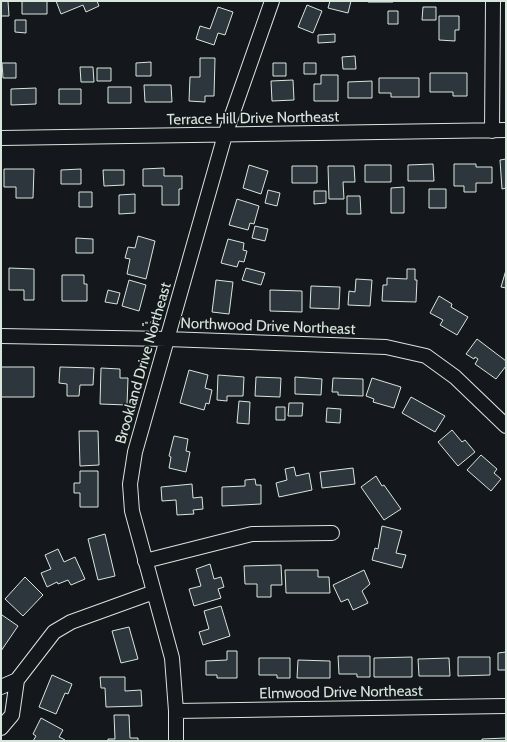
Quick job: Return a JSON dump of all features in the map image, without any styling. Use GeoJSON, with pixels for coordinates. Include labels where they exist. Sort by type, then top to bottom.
{"type":"FeatureCollection","features":[{"type":"Feature","properties":{"kind":"street","name":"Brookland Drive Northeast"},"geometry":{"type":"LineString","coordinates":[[176,741],[176,711],[172,658],[132,511],[130,484],[135,452],[225,135],[272,1]]}},
{"type":"Feature","properties":{"kind":"street"},"geometry":{"type":"LineString","coordinates":[[493,1],[499,130]]}},
{"type":"Feature","properties":{"kind":"street","name":"Terrace Hill Drive Northeast"},"geometry":{"type":"LineString","coordinates":[[1,138],[499,130]]}},
{"type":"Feature","properties":{"kind":"street","name":"Northwood Drive Northeast"},"geometry":{"type":"LineString","coordinates":[[1,336],[167,339],[386,348],[426,356],[455,377],[505,423]]}},
{"type":"Feature","properties":{"kind":"street"},"geometry":{"type":"LineString","coordinates":[[145,561],[252,534],[332,533]]}},
{"type":"Feature","properties":{"kind":"street"},"geometry":{"type":"LineString","coordinates":[[1,687],[17,680],[54,632],[72,622],[154,592]]}},
{"type":"Feature","properties":{"kind":"street"},"geometry":{"type":"LineString","coordinates":[[1,728],[12,715],[17,680]]}},
{"type":"Feature","properties":{"kind":"street","name":"Elmwood Drive Northeast"},"geometry":{"type":"LineString","coordinates":[[176,711],[506,706]]}},
{"type":"Feature","properties":{"kind":"path"},"geometry":{"type":"LineString","coordinates":[[143,327],[143,323],[159,322]]}},
{"type":"Feature","properties":{"kind":"path"},"geometry":{"type":"LineString","coordinates":[[184,323],[190,323],[191,329]]}},
{"type":"Feature","properties":{"kind":"building"},"geometry":{"type":"Polygon","coordinates":[[[1,1],[8,1],[9,16],[1,16],[1,1]]]}},
{"type":"Feature","properties":{"kind":"building"},"geometry":{"type":"Polygon","coordinates":[[[22,1],[47,1],[47,14],[22,14],[22,1]]]}},
{"type":"Feature","properties":{"kind":"building"},"geometry":{"type":"Polygon","coordinates":[[[56,1],[97,1],[99,6],[86,12],[83,5],[61,14],[56,1]]]}},
{"type":"Feature","properties":{"kind":"building"},"geometry":{"type":"Polygon","coordinates":[[[330,1],[351,1],[348,13],[328,8],[330,1]]]}},
{"type":"Feature","properties":{"kind":"building"},"geometry":{"type":"Polygon","coordinates":[[[393,1],[393,2],[368,2],[393,1]]]}},
{"type":"Feature","properties":{"kind":"building"},"geometry":{"type":"Polygon","coordinates":[[[307,5],[322,11],[313,33],[298,27],[307,5]]]}},
{"type":"Feature","properties":{"kind":"building"},"geometry":{"type":"Polygon","coordinates":[[[218,7],[233,12],[225,35],[218,33],[214,45],[196,39],[200,26],[210,29],[218,7]]]}},
{"type":"Feature","properties":{"kind":"building"},"geometry":{"type":"Polygon","coordinates":[[[423,7],[436,7],[436,20],[422,20],[423,7]]]}},
{"type":"Feature","properties":{"kind":"building"},"geometry":{"type":"Polygon","coordinates":[[[388,11],[398,11],[398,24],[388,24],[388,11]]]}},
{"type":"Feature","properties":{"kind":"building"},"geometry":{"type":"Polygon","coordinates":[[[439,16],[459,16],[459,30],[455,30],[455,41],[439,40],[439,16]]]}},
{"type":"Feature","properties":{"kind":"building"},"geometry":{"type":"Polygon","coordinates":[[[15,20],[26,20],[26,33],[15,32],[15,20]]]}},
{"type":"Feature","properties":{"kind":"building"},"geometry":{"type":"Polygon","coordinates":[[[335,34],[335,42],[318,43],[318,35],[335,34]]]}},
{"type":"Feature","properties":{"kind":"building"},"geometry":{"type":"Polygon","coordinates":[[[355,56],[356,69],[343,69],[342,57],[355,56]]]}},
{"type":"Feature","properties":{"kind":"building"},"geometry":{"type":"Polygon","coordinates":[[[200,58],[215,58],[214,96],[205,96],[205,102],[189,101],[190,77],[200,77],[200,58]]]}},
{"type":"Feature","properties":{"kind":"building"},"geometry":{"type":"Polygon","coordinates":[[[151,62],[151,76],[136,76],[136,63],[151,62]]]}},
{"type":"Feature","properties":{"kind":"building"},"geometry":{"type":"Polygon","coordinates":[[[2,63],[16,63],[16,78],[3,78],[2,63]]]}},
{"type":"Feature","properties":{"kind":"building"},"geometry":{"type":"Polygon","coordinates":[[[273,63],[286,63],[286,76],[273,76],[273,63]]]}},
{"type":"Feature","properties":{"kind":"building"},"geometry":{"type":"Polygon","coordinates":[[[304,63],[316,63],[316,74],[304,74],[304,63]]]}},
{"type":"Feature","properties":{"kind":"building"},"geometry":{"type":"Polygon","coordinates":[[[80,67],[93,67],[94,82],[81,82],[80,67]]]}},
{"type":"Feature","properties":{"kind":"building"},"geometry":{"type":"Polygon","coordinates":[[[97,68],[111,68],[111,81],[97,81],[97,68]]]}},
{"type":"Feature","properties":{"kind":"building"},"geometry":{"type":"Polygon","coordinates":[[[430,73],[467,73],[467,96],[453,96],[453,92],[430,92],[430,73]]]}},
{"type":"Feature","properties":{"kind":"building"},"geometry":{"type":"Polygon","coordinates":[[[321,75],[338,75],[338,101],[314,101],[314,84],[321,84],[321,75]]]}},
{"type":"Feature","properties":{"kind":"building"},"geometry":{"type":"Polygon","coordinates":[[[379,78],[419,78],[419,97],[391,97],[391,93],[379,93],[379,78]]]}},
{"type":"Feature","properties":{"kind":"building"},"geometry":{"type":"Polygon","coordinates":[[[293,80],[294,100],[272,101],[271,81],[293,80]]]}},
{"type":"Feature","properties":{"kind":"building"},"geometry":{"type":"Polygon","coordinates":[[[372,81],[372,98],[348,98],[348,82],[372,81]]]}},
{"type":"Feature","properties":{"kind":"building"},"geometry":{"type":"Polygon","coordinates":[[[144,85],[171,85],[172,102],[145,102],[144,85]]]}},
{"type":"Feature","properties":{"kind":"building"},"geometry":{"type":"Polygon","coordinates":[[[108,87],[131,87],[131,103],[108,103],[108,87]]]}},
{"type":"Feature","properties":{"kind":"building"},"geometry":{"type":"Polygon","coordinates":[[[36,88],[36,104],[11,105],[11,89],[36,88]]]}},
{"type":"Feature","properties":{"kind":"building"},"geometry":{"type":"Polygon","coordinates":[[[59,89],[81,89],[81,104],[59,104],[59,89]]]}},
{"type":"Feature","properties":{"kind":"building"},"geometry":{"type":"Polygon","coordinates":[[[506,159],[506,188],[502,189],[500,160],[506,159]]]}},
{"type":"Feature","properties":{"kind":"building"},"geometry":{"type":"Polygon","coordinates":[[[433,164],[434,181],[408,181],[408,165],[433,164]]]}},
{"type":"Feature","properties":{"kind":"building"},"geometry":{"type":"Polygon","coordinates":[[[454,164],[476,164],[476,167],[492,167],[492,183],[476,183],[476,192],[464,192],[464,186],[454,186],[454,164]]]}},
{"type":"Feature","properties":{"kind":"building"},"geometry":{"type":"Polygon","coordinates":[[[249,165],[268,171],[261,194],[243,188],[249,165]]]}},
{"type":"Feature","properties":{"kind":"building"},"geometry":{"type":"Polygon","coordinates":[[[365,165],[391,165],[391,182],[365,182],[365,165]]]}},
{"type":"Feature","properties":{"kind":"building"},"geometry":{"type":"Polygon","coordinates":[[[292,166],[317,166],[317,183],[292,183],[292,166]]]}},
{"type":"Feature","properties":{"kind":"building"},"geometry":{"type":"Polygon","coordinates":[[[328,166],[354,166],[355,182],[343,182],[344,199],[329,199],[328,166]]]}},
{"type":"Feature","properties":{"kind":"building"},"geometry":{"type":"Polygon","coordinates":[[[164,168],[164,176],[182,176],[182,189],[179,189],[179,205],[162,205],[162,186],[143,186],[143,169],[164,168]]]}},
{"type":"Feature","properties":{"kind":"building"},"geometry":{"type":"Polygon","coordinates":[[[4,169],[34,169],[33,198],[16,198],[16,187],[4,187],[4,169]]]}},
{"type":"Feature","properties":{"kind":"building"},"geometry":{"type":"Polygon","coordinates":[[[81,169],[81,184],[61,184],[61,170],[81,169]]]}},
{"type":"Feature","properties":{"kind":"building"},"geometry":{"type":"Polygon","coordinates":[[[103,170],[124,170],[124,185],[104,186],[103,170]]]}},
{"type":"Feature","properties":{"kind":"building"},"geometry":{"type":"Polygon","coordinates":[[[404,187],[404,213],[391,213],[391,188],[404,187]]]}},
{"type":"Feature","properties":{"kind":"building"},"geometry":{"type":"Polygon","coordinates":[[[429,189],[446,189],[446,208],[429,208],[429,189]]]}},
{"type":"Feature","properties":{"kind":"building"},"geometry":{"type":"Polygon","coordinates":[[[268,190],[280,193],[277,206],[265,203],[268,190]]]}},
{"type":"Feature","properties":{"kind":"building"},"geometry":{"type":"Polygon","coordinates":[[[314,191],[326,191],[326,203],[314,204],[314,191]]]}},
{"type":"Feature","properties":{"kind":"building"},"geometry":{"type":"Polygon","coordinates":[[[79,192],[92,192],[92,207],[79,207],[79,192]]]}},
{"type":"Feature","properties":{"kind":"building"},"geometry":{"type":"Polygon","coordinates":[[[135,194],[135,213],[119,214],[119,195],[135,194]]]}},
{"type":"Feature","properties":{"kind":"building"},"geometry":{"type":"Polygon","coordinates":[[[347,196],[360,196],[361,214],[347,214],[347,196]]]}},
{"type":"Feature","properties":{"kind":"building"},"geometry":{"type":"Polygon","coordinates":[[[237,199],[259,206],[254,224],[250,223],[248,230],[229,225],[237,199]]]}},
{"type":"Feature","properties":{"kind":"building"},"geometry":{"type":"Polygon","coordinates":[[[255,226],[268,229],[265,241],[252,238],[255,226]]]}},
{"type":"Feature","properties":{"kind":"building"},"geometry":{"type":"Polygon","coordinates":[[[138,236],[155,241],[146,279],[127,274],[130,259],[125,258],[128,247],[135,248],[138,236]]]}},
{"type":"Feature","properties":{"kind":"building"},"geometry":{"type":"Polygon","coordinates":[[[76,238],[93,239],[93,253],[76,253],[76,238]]]}},
{"type":"Feature","properties":{"kind":"building"},"geometry":{"type":"Polygon","coordinates":[[[228,239],[244,243],[243,250],[247,251],[244,262],[239,261],[237,267],[221,263],[228,239]]]}},
{"type":"Feature","properties":{"kind":"building"},"geometry":{"type":"Polygon","coordinates":[[[9,268],[34,269],[34,300],[24,300],[24,290],[9,290],[9,268]]]}},
{"type":"Feature","properties":{"kind":"building"},"geometry":{"type":"Polygon","coordinates":[[[246,268],[265,273],[261,285],[242,280],[246,268]]]}},
{"type":"Feature","properties":{"kind":"building"},"geometry":{"type":"Polygon","coordinates":[[[407,269],[415,269],[415,280],[417,280],[416,302],[382,301],[383,285],[387,285],[387,278],[407,279],[407,269]]]}},
{"type":"Feature","properties":{"kind":"building"},"geometry":{"type":"Polygon","coordinates":[[[506,270],[506,288],[501,287],[506,270]]]}},
{"type":"Feature","properties":{"kind":"building"},"geometry":{"type":"Polygon","coordinates":[[[62,275],[84,275],[84,284],[87,284],[87,301],[62,301],[62,275]]]}},
{"type":"Feature","properties":{"kind":"building"},"geometry":{"type":"Polygon","coordinates":[[[356,279],[372,280],[370,306],[348,305],[349,291],[355,292],[356,279]]]}},
{"type":"Feature","properties":{"kind":"building"},"geometry":{"type":"Polygon","coordinates":[[[129,280],[146,285],[139,311],[122,306],[129,280]]]}},
{"type":"Feature","properties":{"kind":"building"},"geometry":{"type":"Polygon","coordinates":[[[216,280],[233,282],[229,314],[212,312],[216,280]]]}},
{"type":"Feature","properties":{"kind":"building"},"geometry":{"type":"Polygon","coordinates":[[[311,286],[340,287],[339,309],[310,308],[311,286]]]}},
{"type":"Feature","properties":{"kind":"building"},"geometry":{"type":"Polygon","coordinates":[[[108,290],[120,293],[117,304],[105,302],[108,290]]]}},
{"type":"Feature","properties":{"kind":"building"},"geometry":{"type":"Polygon","coordinates":[[[270,290],[302,291],[302,312],[270,311],[270,290]]]}},
{"type":"Feature","properties":{"kind":"building"},"geometry":{"type":"Polygon","coordinates":[[[439,296],[452,304],[451,307],[468,317],[457,335],[440,325],[443,320],[430,313],[439,296]]]}},
{"type":"Feature","properties":{"kind":"building"},"geometry":{"type":"Polygon","coordinates":[[[477,339],[506,361],[506,366],[496,379],[475,364],[478,359],[475,357],[474,359],[466,354],[477,339]]]}},
{"type":"Feature","properties":{"kind":"building"},"geometry":{"type":"Polygon","coordinates":[[[1,367],[34,367],[34,397],[1,397],[1,367]]]}},
{"type":"Feature","properties":{"kind":"building"},"geometry":{"type":"Polygon","coordinates":[[[60,367],[94,368],[93,385],[80,385],[79,396],[67,396],[67,384],[59,383],[60,367]]]}},
{"type":"Feature","properties":{"kind":"building"},"geometry":{"type":"Polygon","coordinates":[[[101,368],[120,369],[120,378],[128,378],[127,405],[100,404],[101,368]]]}},
{"type":"Feature","properties":{"kind":"building"},"geometry":{"type":"Polygon","coordinates":[[[189,370],[208,375],[205,388],[212,390],[209,404],[206,403],[204,410],[180,403],[189,370]]]}},
{"type":"Feature","properties":{"kind":"building"},"geometry":{"type":"Polygon","coordinates":[[[218,375],[244,377],[243,396],[227,396],[227,401],[217,400],[218,375]]]}},
{"type":"Feature","properties":{"kind":"building"},"geometry":{"type":"Polygon","coordinates":[[[256,377],[281,378],[280,397],[255,396],[256,377]]]}},
{"type":"Feature","properties":{"kind":"building"},"geometry":{"type":"Polygon","coordinates":[[[295,377],[322,379],[321,395],[295,394],[295,377]]]}},
{"type":"Feature","properties":{"kind":"building"},"geometry":{"type":"Polygon","coordinates":[[[333,378],[363,379],[363,396],[338,395],[338,392],[332,392],[333,378]]]}},
{"type":"Feature","properties":{"kind":"building"},"geometry":{"type":"Polygon","coordinates":[[[372,378],[401,387],[394,408],[373,402],[374,399],[366,396],[372,378]]]}},
{"type":"Feature","properties":{"kind":"building"},"geometry":{"type":"Polygon","coordinates":[[[411,397],[445,416],[435,432],[402,413],[411,397]]]}},
{"type":"Feature","properties":{"kind":"building"},"geometry":{"type":"Polygon","coordinates":[[[239,401],[250,402],[249,424],[237,423],[239,401]]]}},
{"type":"Feature","properties":{"kind":"building"},"geometry":{"type":"Polygon","coordinates":[[[289,403],[303,403],[302,416],[288,416],[289,403]]]}},
{"type":"Feature","properties":{"kind":"building"},"geometry":{"type":"Polygon","coordinates":[[[276,407],[285,407],[285,420],[276,420],[276,407]]]}},
{"type":"Feature","properties":{"kind":"building"},"geometry":{"type":"Polygon","coordinates":[[[327,408],[341,409],[340,423],[326,422],[327,408]]]}},
{"type":"Feature","properties":{"kind":"building"},"geometry":{"type":"Polygon","coordinates":[[[452,430],[462,442],[465,440],[475,452],[458,466],[438,442],[452,430]]]}},
{"type":"Feature","properties":{"kind":"building"},"geometry":{"type":"Polygon","coordinates":[[[79,431],[98,431],[99,465],[80,466],[79,431]]]}},
{"type":"Feature","properties":{"kind":"building"},"geometry":{"type":"Polygon","coordinates":[[[174,436],[188,439],[186,451],[190,452],[186,472],[169,468],[171,457],[169,456],[174,436]]]}},
{"type":"Feature","properties":{"kind":"building"},"geometry":{"type":"Polygon","coordinates":[[[481,455],[497,469],[494,473],[501,479],[491,491],[467,470],[481,455]]]}},
{"type":"Feature","properties":{"kind":"building"},"geometry":{"type":"Polygon","coordinates":[[[294,467],[296,476],[309,473],[312,490],[279,497],[276,483],[287,480],[285,469],[294,467]]]}},
{"type":"Feature","properties":{"kind":"building"},"geometry":{"type":"Polygon","coordinates":[[[353,468],[355,484],[322,488],[320,472],[353,468]]]}},
{"type":"Feature","properties":{"kind":"building"},"geometry":{"type":"Polygon","coordinates":[[[80,471],[98,471],[98,507],[80,507],[80,493],[74,493],[74,483],[80,483],[80,471]]]}},
{"type":"Feature","properties":{"kind":"building"},"geometry":{"type":"Polygon","coordinates":[[[376,476],[382,486],[384,485],[401,509],[384,520],[361,487],[376,476]]]}},
{"type":"Feature","properties":{"kind":"building"},"geometry":{"type":"Polygon","coordinates":[[[255,479],[256,485],[261,485],[261,504],[222,506],[222,487],[245,486],[245,480],[255,479]]]}},
{"type":"Feature","properties":{"kind":"building"},"geometry":{"type":"Polygon","coordinates":[[[192,484],[193,498],[202,497],[203,509],[193,510],[194,514],[177,515],[176,500],[162,501],[161,487],[192,484]]]}},
{"type":"Feature","properties":{"kind":"building"},"geometry":{"type":"Polygon","coordinates":[[[382,526],[402,531],[396,553],[406,555],[402,568],[372,560],[375,548],[378,549],[382,526]]]}},
{"type":"Feature","properties":{"kind":"building"},"geometry":{"type":"Polygon","coordinates":[[[105,534],[115,576],[98,580],[88,539],[105,534]]]}},
{"type":"Feature","properties":{"kind":"building"},"geometry":{"type":"Polygon","coordinates":[[[58,549],[64,562],[75,557],[85,579],[71,585],[68,580],[58,584],[57,582],[47,587],[41,573],[51,569],[45,555],[58,549]]]}},
{"type":"Feature","properties":{"kind":"building"},"geometry":{"type":"Polygon","coordinates":[[[210,564],[214,579],[221,577],[224,587],[218,589],[221,598],[194,606],[189,589],[201,586],[196,569],[210,564]]]}},
{"type":"Feature","properties":{"kind":"building"},"geometry":{"type":"Polygon","coordinates":[[[281,565],[282,585],[271,585],[271,597],[257,597],[257,584],[245,584],[244,566],[281,565]]]}},
{"type":"Feature","properties":{"kind":"building"},"geometry":{"type":"Polygon","coordinates":[[[285,570],[318,570],[318,577],[329,577],[330,593],[286,593],[285,570]]]}},
{"type":"Feature","properties":{"kind":"building"},"geometry":{"type":"Polygon","coordinates":[[[364,570],[370,584],[362,591],[368,603],[353,610],[348,599],[341,602],[333,585],[364,570]]]}},
{"type":"Feature","properties":{"kind":"building"},"geometry":{"type":"Polygon","coordinates":[[[25,577],[43,595],[23,616],[5,599],[25,577]]]}},
{"type":"Feature","properties":{"kind":"building"},"geometry":{"type":"Polygon","coordinates":[[[221,606],[230,636],[203,645],[199,632],[209,629],[204,611],[221,606]]]}},
{"type":"Feature","properties":{"kind":"building"},"geometry":{"type":"Polygon","coordinates":[[[2,615],[18,626],[1,651],[1,617],[2,615]]]}},
{"type":"Feature","properties":{"kind":"building"},"geometry":{"type":"Polygon","coordinates":[[[129,627],[138,659],[121,663],[112,631],[129,627]]]}},
{"type":"Feature","properties":{"kind":"building"},"geometry":{"type":"Polygon","coordinates":[[[227,651],[237,651],[237,678],[217,678],[217,675],[206,675],[206,661],[227,660],[227,651]]]}},
{"type":"Feature","properties":{"kind":"building"},"geometry":{"type":"Polygon","coordinates":[[[506,652],[506,670],[498,670],[498,653],[506,652]]]}},
{"type":"Feature","properties":{"kind":"building"},"geometry":{"type":"Polygon","coordinates":[[[338,656],[370,656],[370,677],[357,677],[357,674],[339,674],[338,656]]]}},
{"type":"Feature","properties":{"kind":"building"},"geometry":{"type":"Polygon","coordinates":[[[412,657],[412,677],[374,677],[374,658],[412,657]]]}},
{"type":"Feature","properties":{"kind":"building"},"geometry":{"type":"Polygon","coordinates":[[[458,657],[490,657],[490,675],[458,676],[458,657]]]}},
{"type":"Feature","properties":{"kind":"building"},"geometry":{"type":"Polygon","coordinates":[[[259,658],[290,658],[290,678],[277,678],[277,675],[259,675],[259,658]]]}},
{"type":"Feature","properties":{"kind":"building"},"geometry":{"type":"Polygon","coordinates":[[[449,658],[450,676],[419,676],[418,659],[449,658]]]}},
{"type":"Feature","properties":{"kind":"building"},"geometry":{"type":"Polygon","coordinates":[[[298,660],[330,661],[330,678],[297,678],[298,660]]]}},
{"type":"Feature","properties":{"kind":"building"},"geometry":{"type":"Polygon","coordinates":[[[52,675],[72,684],[68,694],[65,693],[56,714],[39,707],[52,675]]]}},
{"type":"Feature","properties":{"kind":"building"},"geometry":{"type":"Polygon","coordinates":[[[100,677],[125,677],[125,691],[141,690],[142,706],[106,707],[105,688],[101,688],[100,677]]]}},
{"type":"Feature","properties":{"kind":"building"},"geometry":{"type":"Polygon","coordinates":[[[114,715],[129,715],[130,738],[138,738],[138,741],[108,741],[108,739],[115,739],[114,715]]]}},
{"type":"Feature","properties":{"kind":"building"},"geometry":{"type":"Polygon","coordinates":[[[41,718],[63,730],[59,737],[65,741],[33,741],[36,736],[33,734],[41,718]]]}},
{"type":"Feature","properties":{"kind":"building"},"geometry":{"type":"Polygon","coordinates":[[[506,738],[506,741],[482,741],[482,739],[506,738]]]}}]}
